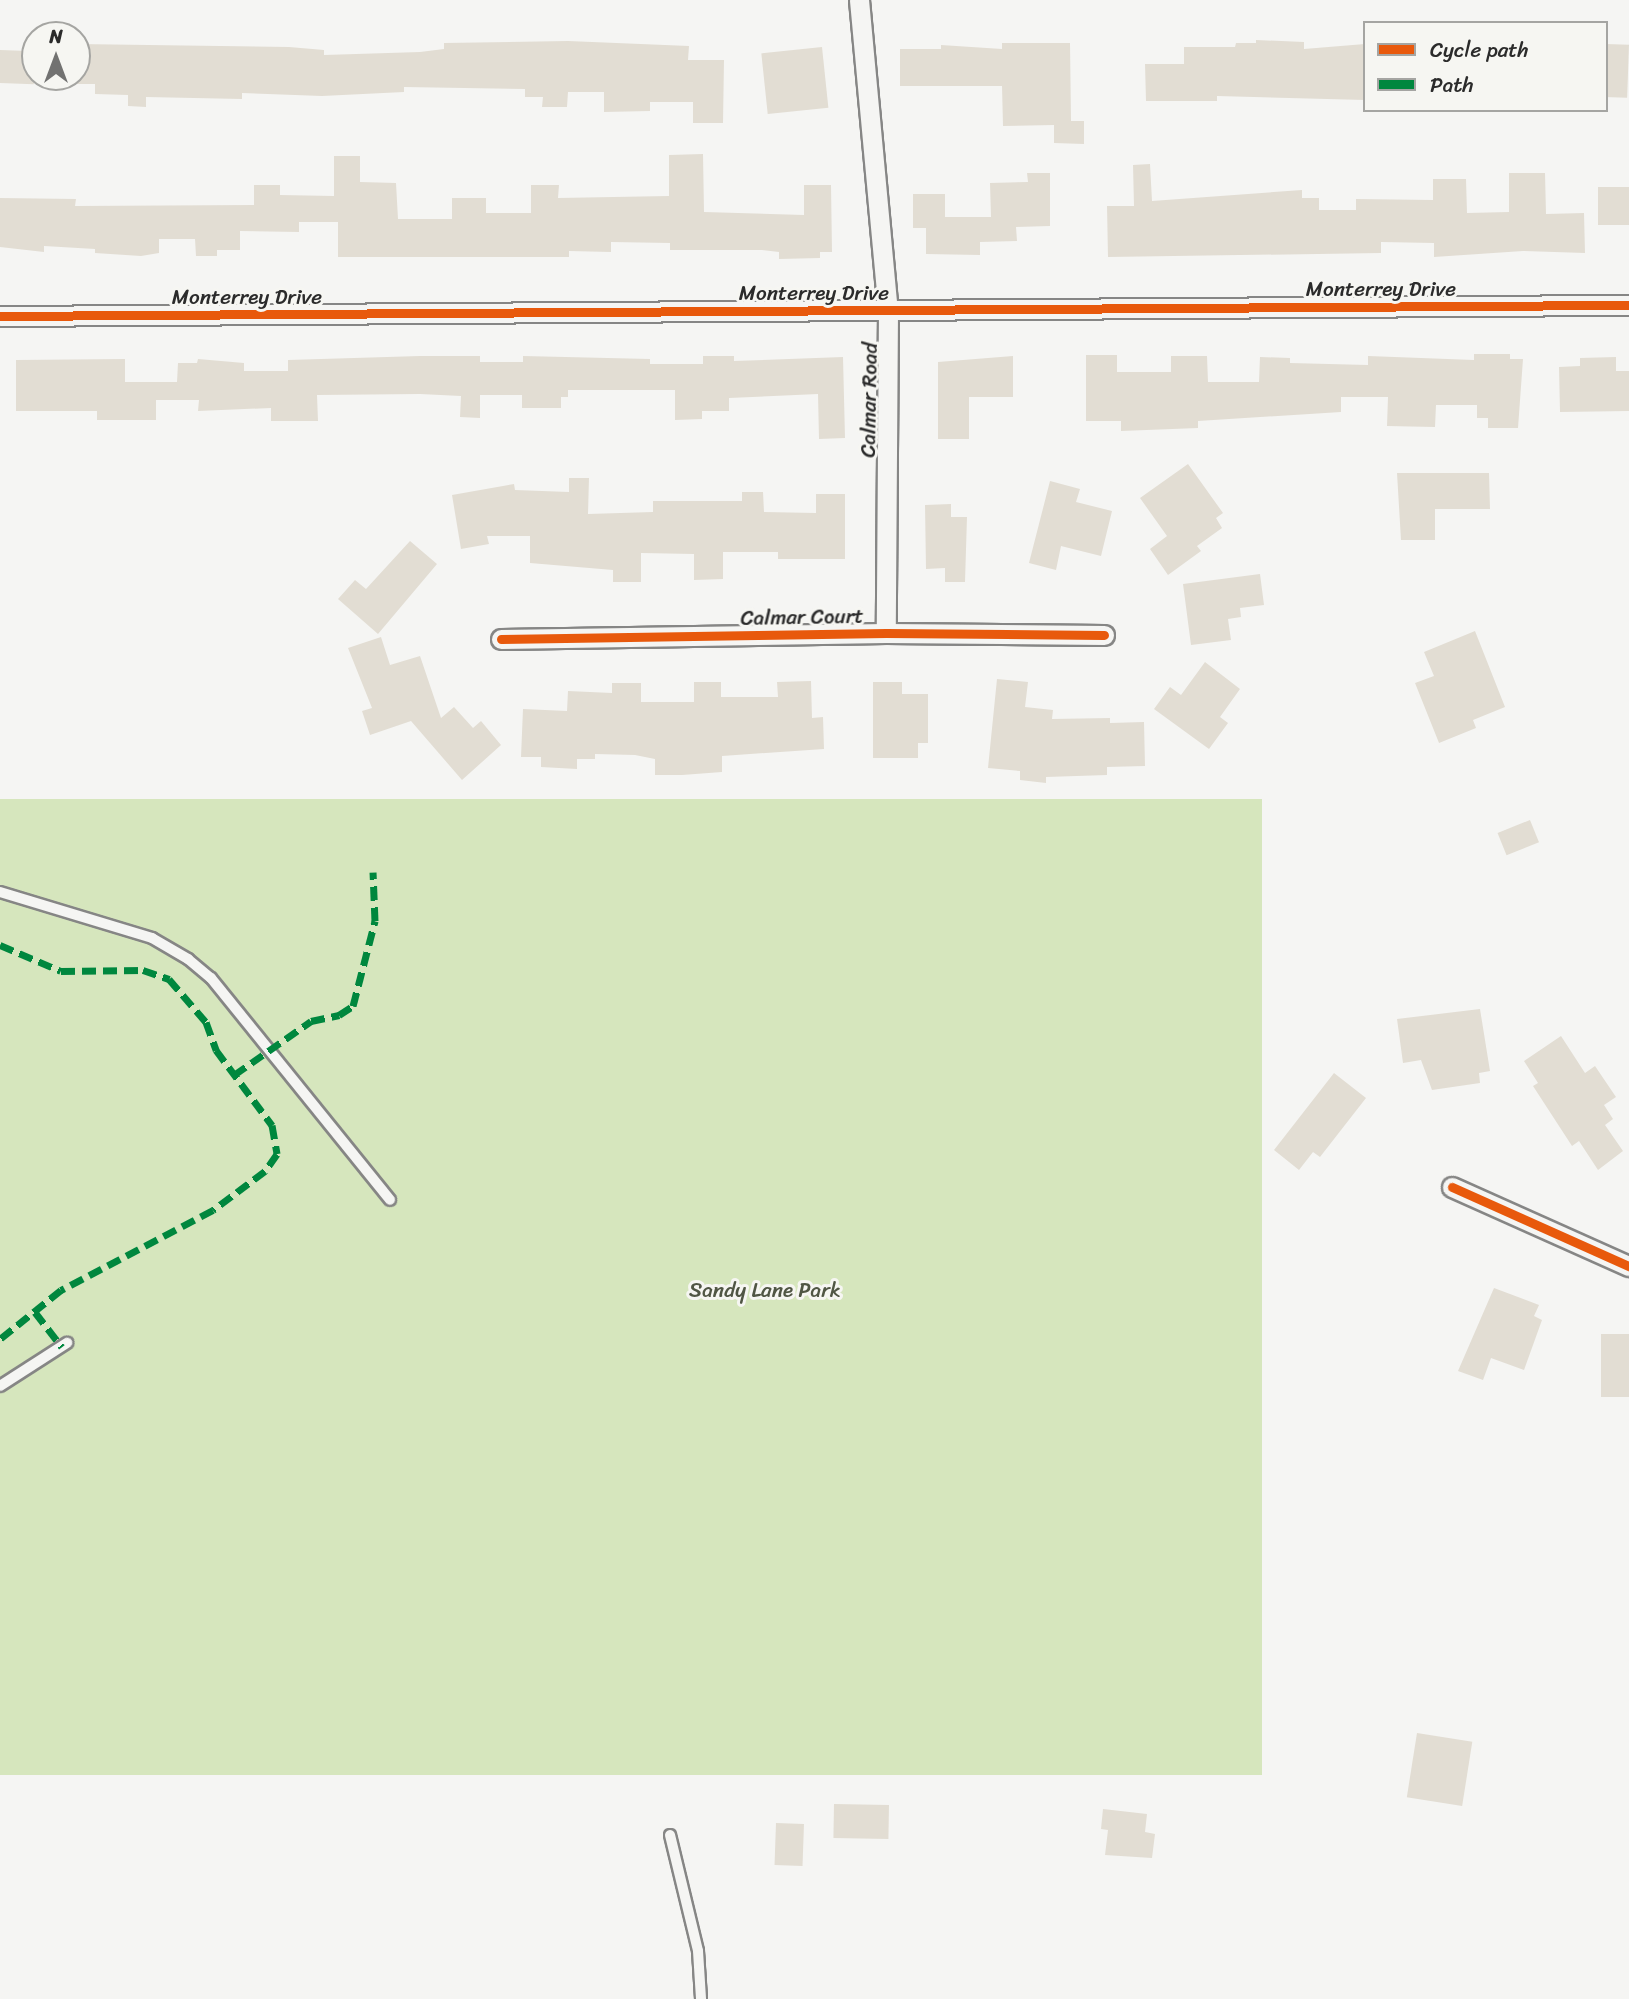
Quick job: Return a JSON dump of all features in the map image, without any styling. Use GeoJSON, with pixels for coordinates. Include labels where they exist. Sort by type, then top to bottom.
{"type":"FeatureCollection","features":[{"type":"Feature","properties":{"kind":"street","name":"Calmar Road"},"geometry":{"type":"LineString","coordinates":[[859,0],[888,310],[886,633]]}},
{"type":"Feature","properties":{"kind":"street","name":"Monterrey Drive"},"geometry":{"type":"LineString","coordinates":[[0,316],[1629,305]]}},
{"type":"Feature","properties":{"kind":"street","name":"Calmar Court"},"geometry":{"type":"LineString","coordinates":[[501,639],[886,633],[1104,635]]}},
{"type":"Feature","properties":{"kind":"street"},"geometry":{"type":"LineString","coordinates":[[1452,1187],[1629,1266]]}},
{"type":"Feature","properties":{"kind":"lane"},"geometry":{"type":"LineString","coordinates":[[0,892],[152,938],[188,959],[211,978],[390,1200]]}},
{"type":"Feature","properties":{"kind":"lane"},"geometry":{"type":"LineString","coordinates":[[0,1386],[67,1343]]}},
{"type":"Feature","properties":{"kind":"lane"},"geometry":{"type":"LineString","coordinates":[[670,1835],[698,1951],[701,1999]]}},
{"type":"Feature","properties":{"kind":"green space","name":"Sandy Lane Park"},"geometry":{"type":"Polygon","coordinates":[[[0,799],[1262,799],[1262,1775],[0,1775],[0,799]]]}},
{"type":"Feature","properties":{"kind":"building"},"geometry":{"type":"Polygon","coordinates":[[[1256,40],[1304,42],[1304,49],[1363,44],[1363,100],[1217,96],[1217,101],[1146,101],[1145,64],[1184,64],[1184,47],[1235,47],[1236,43],[1256,43],[1256,40]]]}},
{"type":"Feature","properties":{"kind":"building"},"geometry":{"type":"Polygon","coordinates":[[[568,41],[689,46],[688,60],[724,60],[723,123],[693,123],[693,102],[650,102],[650,111],[604,112],[604,92],[568,92],[567,107],[542,107],[543,97],[525,97],[525,89],[404,87],[404,92],[322,96],[242,93],[242,99],[146,97],[146,107],[128,106],[128,95],[95,94],[95,84],[91,84],[91,44],[289,47],[324,50],[324,55],[420,52],[444,49],[444,43],[568,41]]]}},
{"type":"Feature","properties":{"kind":"building"},"geometry":{"type":"Polygon","coordinates":[[[1002,43],[1070,43],[1071,121],[1084,121],[1084,144],[1054,143],[1054,125],[1003,126],[1002,86],[900,86],[900,49],[941,49],[941,45],[1002,49],[1002,43]]]}},
{"type":"Feature","properties":{"kind":"building"},"geometry":{"type":"Polygon","coordinates":[[[1608,44],[1629,45],[1627,98],[1608,97],[1608,44]]]}},
{"type":"Feature","properties":{"kind":"building"},"geometry":{"type":"Polygon","coordinates":[[[822,47],[828,108],[768,114],[761,53],[822,47]]]}},
{"type":"Feature","properties":{"kind":"building"},"geometry":{"type":"Polygon","coordinates":[[[0,50],[21,51],[21,84],[0,83],[0,50]]]}},
{"type":"Feature","properties":{"kind":"building"},"geometry":{"type":"Polygon","coordinates":[[[703,154],[704,212],[804,215],[804,185],[831,185],[832,252],[820,252],[820,258],[779,259],[779,252],[762,250],[670,250],[670,243],[611,242],[611,252],[569,251],[569,257],[338,257],[338,222],[299,222],[299,232],[240,231],[240,250],[217,250],[217,256],[196,256],[195,239],[159,239],[159,253],[141,256],[95,253],[95,249],[44,246],[44,252],[0,247],[0,198],[76,199],[75,206],[254,205],[254,185],[280,185],[280,195],[334,196],[334,156],[360,156],[360,182],[396,183],[398,219],[452,219],[452,198],[486,198],[486,213],[531,213],[531,185],[559,185],[558,198],[669,196],[669,155],[703,154]]]}},
{"type":"Feature","properties":{"kind":"building"},"geometry":{"type":"Polygon","coordinates":[[[1150,164],[1152,201],[1302,190],[1302,198],[1319,198],[1319,210],[1356,210],[1356,199],[1433,200],[1433,179],[1466,179],[1467,213],[1509,212],[1509,173],[1545,173],[1546,214],[1584,213],[1585,253],[1523,251],[1434,257],[1434,243],[1381,242],[1381,253],[1108,257],[1107,206],[1134,206],[1133,165],[1150,164]]]}},
{"type":"Feature","properties":{"kind":"building"},"geometry":{"type":"Polygon","coordinates":[[[1027,173],[1050,173],[1050,226],[1016,227],[1017,241],[980,242],[980,255],[926,254],[926,228],[913,228],[913,194],[945,194],[945,217],[991,217],[990,183],[1028,182],[1027,173]]]}},
{"type":"Feature","properties":{"kind":"building"},"geometry":{"type":"Polygon","coordinates":[[[1598,187],[1629,187],[1629,225],[1598,225],[1598,187]]]}},
{"type":"Feature","properties":{"kind":"building"},"geometry":{"type":"Polygon","coordinates":[[[1474,354],[1510,354],[1510,359],[1523,359],[1518,428],[1488,428],[1488,418],[1477,418],[1477,405],[1436,405],[1435,427],[1387,426],[1388,397],[1341,397],[1341,412],[1198,421],[1198,428],[1121,431],[1121,421],[1086,421],[1086,355],[1117,355],[1117,372],[1171,372],[1171,356],[1207,356],[1208,382],[1259,382],[1260,357],[1290,358],[1290,363],[1368,365],[1368,356],[1474,360],[1474,354]]]}},
{"type":"Feature","properties":{"kind":"building"},"geometry":{"type":"Polygon","coordinates":[[[480,356],[480,362],[523,362],[523,356],[650,359],[650,364],[703,364],[703,356],[734,356],[734,361],[843,357],[845,438],[819,439],[818,394],[729,398],[729,411],[702,411],[702,419],[675,420],[675,390],[568,390],[568,397],[561,397],[561,408],[522,408],[522,395],[480,395],[480,418],[460,417],[461,396],[420,394],[317,395],[318,421],[271,421],[271,408],[198,411],[199,400],[156,400],[156,420],[97,420],[97,411],[16,411],[16,360],[125,359],[125,382],[177,382],[178,363],[197,363],[198,359],[244,363],[244,371],[288,371],[288,360],[480,356]]]}},
{"type":"Feature","properties":{"kind":"building"},"geometry":{"type":"Polygon","coordinates":[[[1013,356],[1013,397],[969,397],[969,439],[938,439],[938,362],[1013,356]]]}},
{"type":"Feature","properties":{"kind":"building"},"geometry":{"type":"Polygon","coordinates":[[[1616,357],[1616,371],[1629,371],[1629,411],[1560,412],[1559,367],[1580,366],[1580,358],[1616,357]]]}},
{"type":"Feature","properties":{"kind":"building"},"geometry":{"type":"Polygon","coordinates":[[[1188,464],[1223,513],[1216,518],[1222,528],[1197,546],[1201,551],[1168,575],[1150,549],[1167,536],[1140,498],[1188,464]]]}},
{"type":"Feature","properties":{"kind":"building"},"geometry":{"type":"Polygon","coordinates":[[[1397,473],[1489,473],[1490,509],[1435,509],[1435,540],[1401,540],[1397,473]]]}},
{"type":"Feature","properties":{"kind":"building"},"geometry":{"type":"Polygon","coordinates":[[[569,478],[589,478],[588,514],[653,512],[653,501],[742,501],[742,492],[763,492],[764,512],[816,513],[816,494],[845,494],[845,559],[778,559],[778,552],[723,552],[723,579],[694,580],[694,554],[641,553],[641,582],[613,582],[613,570],[530,563],[530,536],[487,536],[489,544],[461,549],[452,495],[514,484],[515,490],[569,492],[569,478]]]}},
{"type":"Feature","properties":{"kind":"building"},"geometry":{"type":"Polygon","coordinates":[[[1050,481],[1080,489],[1076,502],[1112,511],[1101,556],[1061,546],[1056,570],[1029,563],[1050,481]]]}},
{"type":"Feature","properties":{"kind":"building"},"geometry":{"type":"Polygon","coordinates":[[[951,504],[951,517],[967,517],[965,582],[945,582],[945,568],[926,569],[925,505],[951,504]]]}},
{"type":"Feature","properties":{"kind":"building"},"geometry":{"type":"Polygon","coordinates":[[[410,541],[437,564],[378,634],[338,599],[355,580],[366,589],[410,541]]]}},
{"type":"Feature","properties":{"kind":"building"},"geometry":{"type":"Polygon","coordinates":[[[1260,574],[1264,605],[1240,608],[1241,617],[1228,619],[1231,640],[1191,645],[1183,584],[1260,574]]]}},
{"type":"Feature","properties":{"kind":"building"},"geometry":{"type":"Polygon","coordinates":[[[1475,631],[1505,707],[1473,720],[1476,728],[1439,743],[1415,683],[1434,676],[1424,652],[1475,631]]]}},
{"type":"Feature","properties":{"kind":"building"},"geometry":{"type":"Polygon","coordinates":[[[381,637],[390,665],[420,656],[441,718],[454,707],[473,728],[481,721],[501,745],[462,780],[411,721],[370,735],[362,711],[372,708],[348,648],[381,637]]]}},
{"type":"Feature","properties":{"kind":"building"},"geometry":{"type":"Polygon","coordinates":[[[1205,662],[1240,689],[1220,717],[1228,723],[1209,749],[1154,709],[1170,687],[1181,695],[1205,662]]]}},
{"type":"Feature","properties":{"kind":"building"},"geometry":{"type":"Polygon","coordinates":[[[997,679],[1028,682],[1025,707],[1053,710],[1052,719],[1110,718],[1110,723],[1144,722],[1145,766],[1107,767],[1107,775],[1046,777],[1046,783],[1020,780],[1020,771],[988,768],[997,679]]]}},
{"type":"Feature","properties":{"kind":"building"},"geometry":{"type":"Polygon","coordinates":[[[811,681],[812,718],[823,717],[824,749],[722,756],[722,772],[682,775],[655,775],[655,759],[635,755],[595,754],[595,759],[577,759],[577,769],[541,767],[541,757],[521,757],[523,709],[567,711],[568,691],[612,693],[612,683],[641,683],[641,702],[694,702],[694,682],[721,682],[721,697],[778,697],[777,682],[811,681]]]}},
{"type":"Feature","properties":{"kind":"building"},"geometry":{"type":"Polygon","coordinates":[[[873,682],[902,682],[902,694],[928,694],[928,743],[918,743],[918,758],[873,758],[873,682]]]}},
{"type":"Feature","properties":{"kind":"building"},"geometry":{"type":"Polygon","coordinates":[[[1530,820],[1539,842],[1507,855],[1498,833],[1530,820]]]}},
{"type":"Feature","properties":{"kind":"building"},"geometry":{"type":"Polygon","coordinates":[[[1480,1009],[1490,1071],[1479,1073],[1480,1083],[1432,1090],[1421,1060],[1403,1063],[1397,1019],[1480,1009]]]}},
{"type":"Feature","properties":{"kind":"building"},"geometry":{"type":"Polygon","coordinates":[[[1561,1036],[1585,1073],[1595,1066],[1616,1097],[1604,1105],[1613,1119],[1605,1125],[1623,1151],[1598,1170],[1579,1141],[1572,1146],[1533,1086],[1538,1083],[1524,1061],[1561,1036]]]}},
{"type":"Feature","properties":{"kind":"building"},"geometry":{"type":"Polygon","coordinates":[[[1334,1073],[1366,1098],[1320,1157],[1313,1152],[1299,1170],[1274,1150],[1334,1073]]]}},
{"type":"Feature","properties":{"kind":"building"},"geometry":{"type":"Polygon","coordinates":[[[1494,1288],[1539,1305],[1534,1316],[1542,1320],[1524,1370],[1491,1358],[1483,1380],[1458,1371],[1494,1288]]]}},
{"type":"Feature","properties":{"kind":"building"},"geometry":{"type":"Polygon","coordinates":[[[1601,1334],[1629,1334],[1629,1397],[1601,1397],[1601,1334]]]}},
{"type":"Feature","properties":{"kind":"building"},"geometry":{"type":"Polygon","coordinates":[[[1417,1733],[1472,1742],[1462,1806],[1407,1797],[1417,1733]]]}},
{"type":"Feature","properties":{"kind":"building"},"geometry":{"type":"Polygon","coordinates":[[[834,1804],[889,1805],[888,1839],[833,1838],[834,1804]]]}},
{"type":"Feature","properties":{"kind":"building"},"geometry":{"type":"Polygon","coordinates":[[[1103,1809],[1147,1814],[1145,1832],[1155,1834],[1152,1858],[1105,1855],[1108,1830],[1101,1829],[1103,1809]]]}},
{"type":"Feature","properties":{"kind":"building"},"geometry":{"type":"Polygon","coordinates":[[[776,1823],[804,1824],[803,1866],[775,1865],[776,1823]]]}},
{"type":"Feature","properties":{"kind":"marked path"},"geometry":{"type":"LineString","coordinates":[[234,1075],[311,1021],[339,1015],[353,1006],[375,921],[373,872]]}},
{"type":"Feature","properties":{"kind":"marked path"},"geometry":{"type":"LineString","coordinates":[[0,945],[61,971],[143,970],[169,979],[206,1022],[216,1050],[272,1125],[277,1154],[265,1171],[213,1210],[61,1290],[0,1339]]}},
{"type":"Feature","properties":{"kind":"marked path"},"geometry":{"type":"LineString","coordinates":[[35,1312],[62,1347]]}},
{"type":"Feature","properties":{"kind":"cycle path"},"geometry":{"type":"LineString","coordinates":[[0,316],[1629,305]]}},
{"type":"Feature","properties":{"kind":"cycle path"},"geometry":{"type":"LineString","coordinates":[[501,639],[886,633],[1104,635]]}},
{"type":"Feature","properties":{"kind":"cycle path"},"geometry":{"type":"LineString","coordinates":[[1452,1187],[1629,1266]]}}]}
